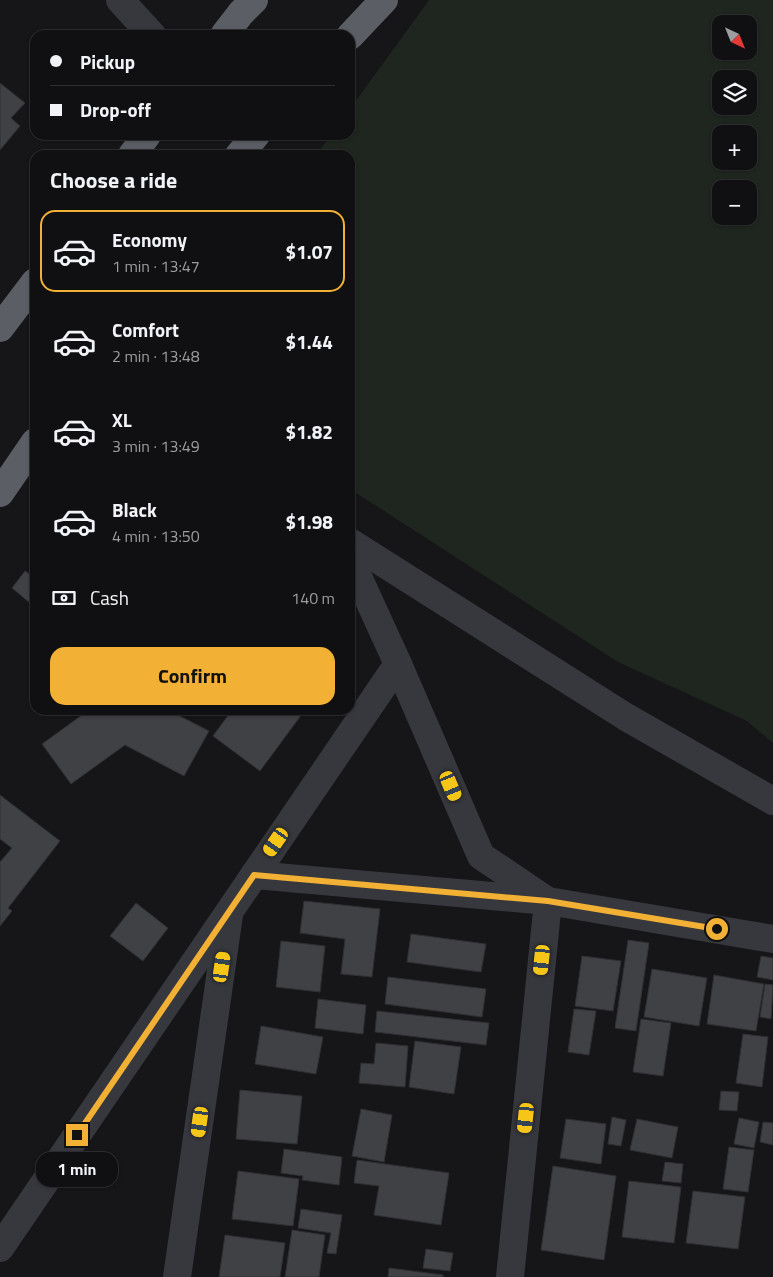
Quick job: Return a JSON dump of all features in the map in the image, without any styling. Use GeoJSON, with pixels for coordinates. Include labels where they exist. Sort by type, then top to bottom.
{"type":"FeatureCollection","features":[{"type":"Feature","properties":{"kind":"highway"},"geometry":{"type":"LineString","coordinates":[[228,30],[254,0]]}},
{"type":"Feature","properties":{"kind":"highway"},"geometry":{"type":"LineString","coordinates":[[355,31],[384,0]]}},
{"type":"Feature","properties":{"kind":"highway"},"geometry":{"type":"LineString","coordinates":[[0,328],[30,289]]}},
{"type":"Feature","properties":{"kind":"highway"},"geometry":{"type":"LineString","coordinates":[[0,494],[30,449]]}},
{"type":"Feature","properties":{"kind":"street"},"geometry":{"type":"LineString","coordinates":[[120,0],[147,30]]}},
{"type":"Feature","properties":{"kind":"street"},"geometry":{"type":"LineString","coordinates":[[355,545],[626,717],[773,801]]}},
{"type":"Feature","properties":{"kind":"street"},"geometry":{"type":"LineString","coordinates":[[355,570],[481,856],[548,901]]}},
{"type":"Feature","properties":{"kind":"street"},"geometry":{"type":"LineString","coordinates":[[0,1248],[398,664]]}},
{"type":"Feature","properties":{"kind":"street"},"geometry":{"type":"LineString","coordinates":[[254,875],[548,901],[773,939]]}},
{"type":"Feature","properties":{"kind":"street"},"geometry":{"type":"LineString","coordinates":[[510,1277],[548,901]]}},
{"type":"Feature","properties":{"kind":"street"},"geometry":{"type":"LineString","coordinates":[[177,1277],[230,909]]}},
{"type":"Feature","properties":{"kind":"shaded area"},"geometry":{"type":"Polygon","coordinates":[[[429,0],[773,0],[773,743],[747,721],[618,662],[355,492],[355,150],[320,150],[327,140],[355,140],[355,102],[429,0]]]}},
{"type":"Feature","properties":{"kind":"building"},"geometry":{"type":"Polygon","coordinates":[[[0,83],[25,103],[11,118],[20,126],[0,150],[0,83]]]}},
{"type":"Feature","properties":{"kind":"building"},"geometry":{"type":"Polygon","coordinates":[[[25,571],[30,574],[30,603],[12,588],[25,571]]]}},
{"type":"Feature","properties":{"kind":"building"},"geometry":{"type":"Polygon","coordinates":[[[82,715],[178,715],[209,731],[184,776],[125,745],[71,784],[42,744],[82,715]]]}},
{"type":"Feature","properties":{"kind":"building"},"geometry":{"type":"Polygon","coordinates":[[[228,715],[301,715],[260,771],[213,736],[228,715]]]}},
{"type":"Feature","properties":{"kind":"building"},"geometry":{"type":"Polygon","coordinates":[[[0,795],[60,841],[8,908],[12,911],[0,926],[0,862],[12,848],[0,839],[0,795]]]}},
{"type":"Feature","properties":{"kind":"building"},"geometry":{"type":"Polygon","coordinates":[[[304,901],[380,909],[372,977],[341,974],[345,939],[300,933],[304,901]]]}},
{"type":"Feature","properties":{"kind":"building"},"geometry":{"type":"Polygon","coordinates":[[[136,903],[168,928],[143,961],[110,936],[136,903]]]}},
{"type":"Feature","properties":{"kind":"building"},"geometry":{"type":"Polygon","coordinates":[[[411,934],[486,944],[481,972],[407,962],[411,934]]]}},
{"type":"Feature","properties":{"kind":"building"},"geometry":{"type":"Polygon","coordinates":[[[628,940],[649,943],[636,1031],[615,1028],[628,940]]]}},
{"type":"Feature","properties":{"kind":"building"},"geometry":{"type":"Polygon","coordinates":[[[281,941],[325,946],[320,992],[276,987],[281,941]]]}},
{"type":"Feature","properties":{"kind":"building"},"geometry":{"type":"Polygon","coordinates":[[[582,956],[621,961],[613,1011],[575,1006],[582,956]]]}},
{"type":"Feature","properties":{"kind":"building"},"geometry":{"type":"Polygon","coordinates":[[[761,956],[773,958],[773,980],[757,977],[761,956]]]}},
{"type":"Feature","properties":{"kind":"building"},"geometry":{"type":"Polygon","coordinates":[[[652,969],[707,978],[699,1026],[644,1017],[652,969]]]}},
{"type":"Feature","properties":{"kind":"building"},"geometry":{"type":"Polygon","coordinates":[[[714,975],[764,984],[756,1031],[707,1024],[714,975]]]}},
{"type":"Feature","properties":{"kind":"building"},"geometry":{"type":"Polygon","coordinates":[[[388,977],[486,989],[482,1017],[385,1004],[388,977]]]}},
{"type":"Feature","properties":{"kind":"building"},"geometry":{"type":"Polygon","coordinates":[[[765,984],[773,985],[771,1019],[760,1017],[765,984]]]}},
{"type":"Feature","properties":{"kind":"building"},"geometry":{"type":"Polygon","coordinates":[[[318,999],[366,1005],[363,1034],[315,1028],[318,999]]]}},
{"type":"Feature","properties":{"kind":"building"},"geometry":{"type":"Polygon","coordinates":[[[574,1009],[596,1011],[589,1055],[568,1052],[574,1009]]]}},
{"type":"Feature","properties":{"kind":"building"},"geometry":{"type":"Polygon","coordinates":[[[377,1011],[489,1023],[486,1045],[375,1032],[377,1011]]]}},
{"type":"Feature","properties":{"kind":"building"},"geometry":{"type":"Polygon","coordinates":[[[641,1019],[671,1023],[663,1076],[633,1072],[641,1019]]]}},
{"type":"Feature","properties":{"kind":"building"},"geometry":{"type":"Polygon","coordinates":[[[261,1026],[323,1037],[316,1074],[255,1064],[261,1026]]]}},
{"type":"Feature","properties":{"kind":"building"},"geometry":{"type":"Polygon","coordinates":[[[743,1034],[768,1037],[762,1087],[736,1083],[743,1034]]]}},
{"type":"Feature","properties":{"kind":"building"},"geometry":{"type":"Polygon","coordinates":[[[415,1041],[461,1047],[454,1094],[409,1087],[415,1041]]]}},
{"type":"Feature","properties":{"kind":"building"},"geometry":{"type":"Polygon","coordinates":[[[376,1043],[408,1046],[405,1087],[359,1083],[361,1063],[374,1064],[376,1043]]]}},
{"type":"Feature","properties":{"kind":"building"},"geometry":{"type":"Polygon","coordinates":[[[240,1090],[302,1096],[297,1144],[236,1139],[240,1090]]]}},
{"type":"Feature","properties":{"kind":"building"},"geometry":{"type":"Polygon","coordinates":[[[721,1091],[739,1092],[737,1111],[719,1110],[721,1091]]]}},
{"type":"Feature","properties":{"kind":"building"},"geometry":{"type":"Polygon","coordinates":[[[361,1109],[392,1115],[384,1162],[352,1156],[361,1109]]]}},
{"type":"Feature","properties":{"kind":"building"},"geometry":{"type":"Polygon","coordinates":[[[612,1117],[626,1120],[621,1146],[608,1144],[612,1117]]]}},
{"type":"Feature","properties":{"kind":"building"},"geometry":{"type":"Polygon","coordinates":[[[739,1118],[759,1122],[754,1148],[734,1144],[739,1118]]]}},
{"type":"Feature","properties":{"kind":"building"},"geometry":{"type":"Polygon","coordinates":[[[566,1119],[606,1124],[601,1164],[560,1158],[566,1119]]]}},
{"type":"Feature","properties":{"kind":"building"},"geometry":{"type":"Polygon","coordinates":[[[637,1119],[678,1127],[672,1158],[630,1150],[637,1119]]]}},
{"type":"Feature","properties":{"kind":"building"},"geometry":{"type":"Polygon","coordinates":[[[763,1122],[773,1123],[773,1145],[760,1142],[763,1122]]]}},
{"type":"Feature","properties":{"kind":"building"},"geometry":{"type":"Polygon","coordinates":[[[729,1147],[754,1150],[748,1192],[723,1189],[729,1147]]]}},
{"type":"Feature","properties":{"kind":"building"},"geometry":{"type":"Polygon","coordinates":[[[284,1149],[342,1157],[339,1185],[302,1180],[303,1176],[281,1173],[284,1149]]]}},
{"type":"Feature","properties":{"kind":"building"},"geometry":{"type":"Polygon","coordinates":[[[357,1160],[449,1173],[441,1225],[374,1215],[379,1186],[354,1183],[357,1160]]]}},
{"type":"Feature","properties":{"kind":"building"},"geometry":{"type":"Polygon","coordinates":[[[665,1162],[683,1164],[681,1183],[662,1181],[665,1162]]]}},
{"type":"Feature","properties":{"kind":"building"},"geometry":{"type":"Polygon","coordinates":[[[553,1166],[616,1176],[604,1260],[541,1250],[553,1166]]]}},
{"type":"Feature","properties":{"kind":"building"},"geometry":{"type":"Polygon","coordinates":[[[238,1171],[299,1179],[293,1226],[232,1219],[238,1171]]]}},
{"type":"Feature","properties":{"kind":"building"},"geometry":{"type":"Polygon","coordinates":[[[629,1181],[681,1187],[674,1243],[622,1237],[629,1181]]]}},
{"type":"Feature","properties":{"kind":"building"},"geometry":{"type":"Polygon","coordinates":[[[693,1191],[745,1197],[738,1249],[686,1243],[693,1191]]]}},
{"type":"Feature","properties":{"kind":"building"},"geometry":{"type":"Polygon","coordinates":[[[301,1209],[342,1215],[336,1254],[327,1253],[331,1233],[298,1228],[301,1209]]]}},
{"type":"Feature","properties":{"kind":"building"},"geometry":{"type":"Polygon","coordinates":[[[292,1230],[325,1235],[319,1277],[285,1277],[292,1230]]]}},
{"type":"Feature","properties":{"kind":"building"},"geometry":{"type":"Polygon","coordinates":[[[225,1235],[285,1243],[280,1277],[219,1277],[225,1235]]]}},
{"type":"Feature","properties":{"kind":"building"},"geometry":{"type":"Polygon","coordinates":[[[426,1249],[453,1253],[450,1271],[423,1268],[426,1249]]]}},
{"type":"Feature","properties":{"kind":"building"},"geometry":{"type":"Polygon","coordinates":[[[389,1268],[443,1275],[443,1277],[388,1277],[389,1268]]]}},
{"type":"Feature","properties":{"kind":"route"},"geometry":{"type":"LineString","coordinates":[[77,1135],[254,875],[548,901],[717,929]]}}]}
